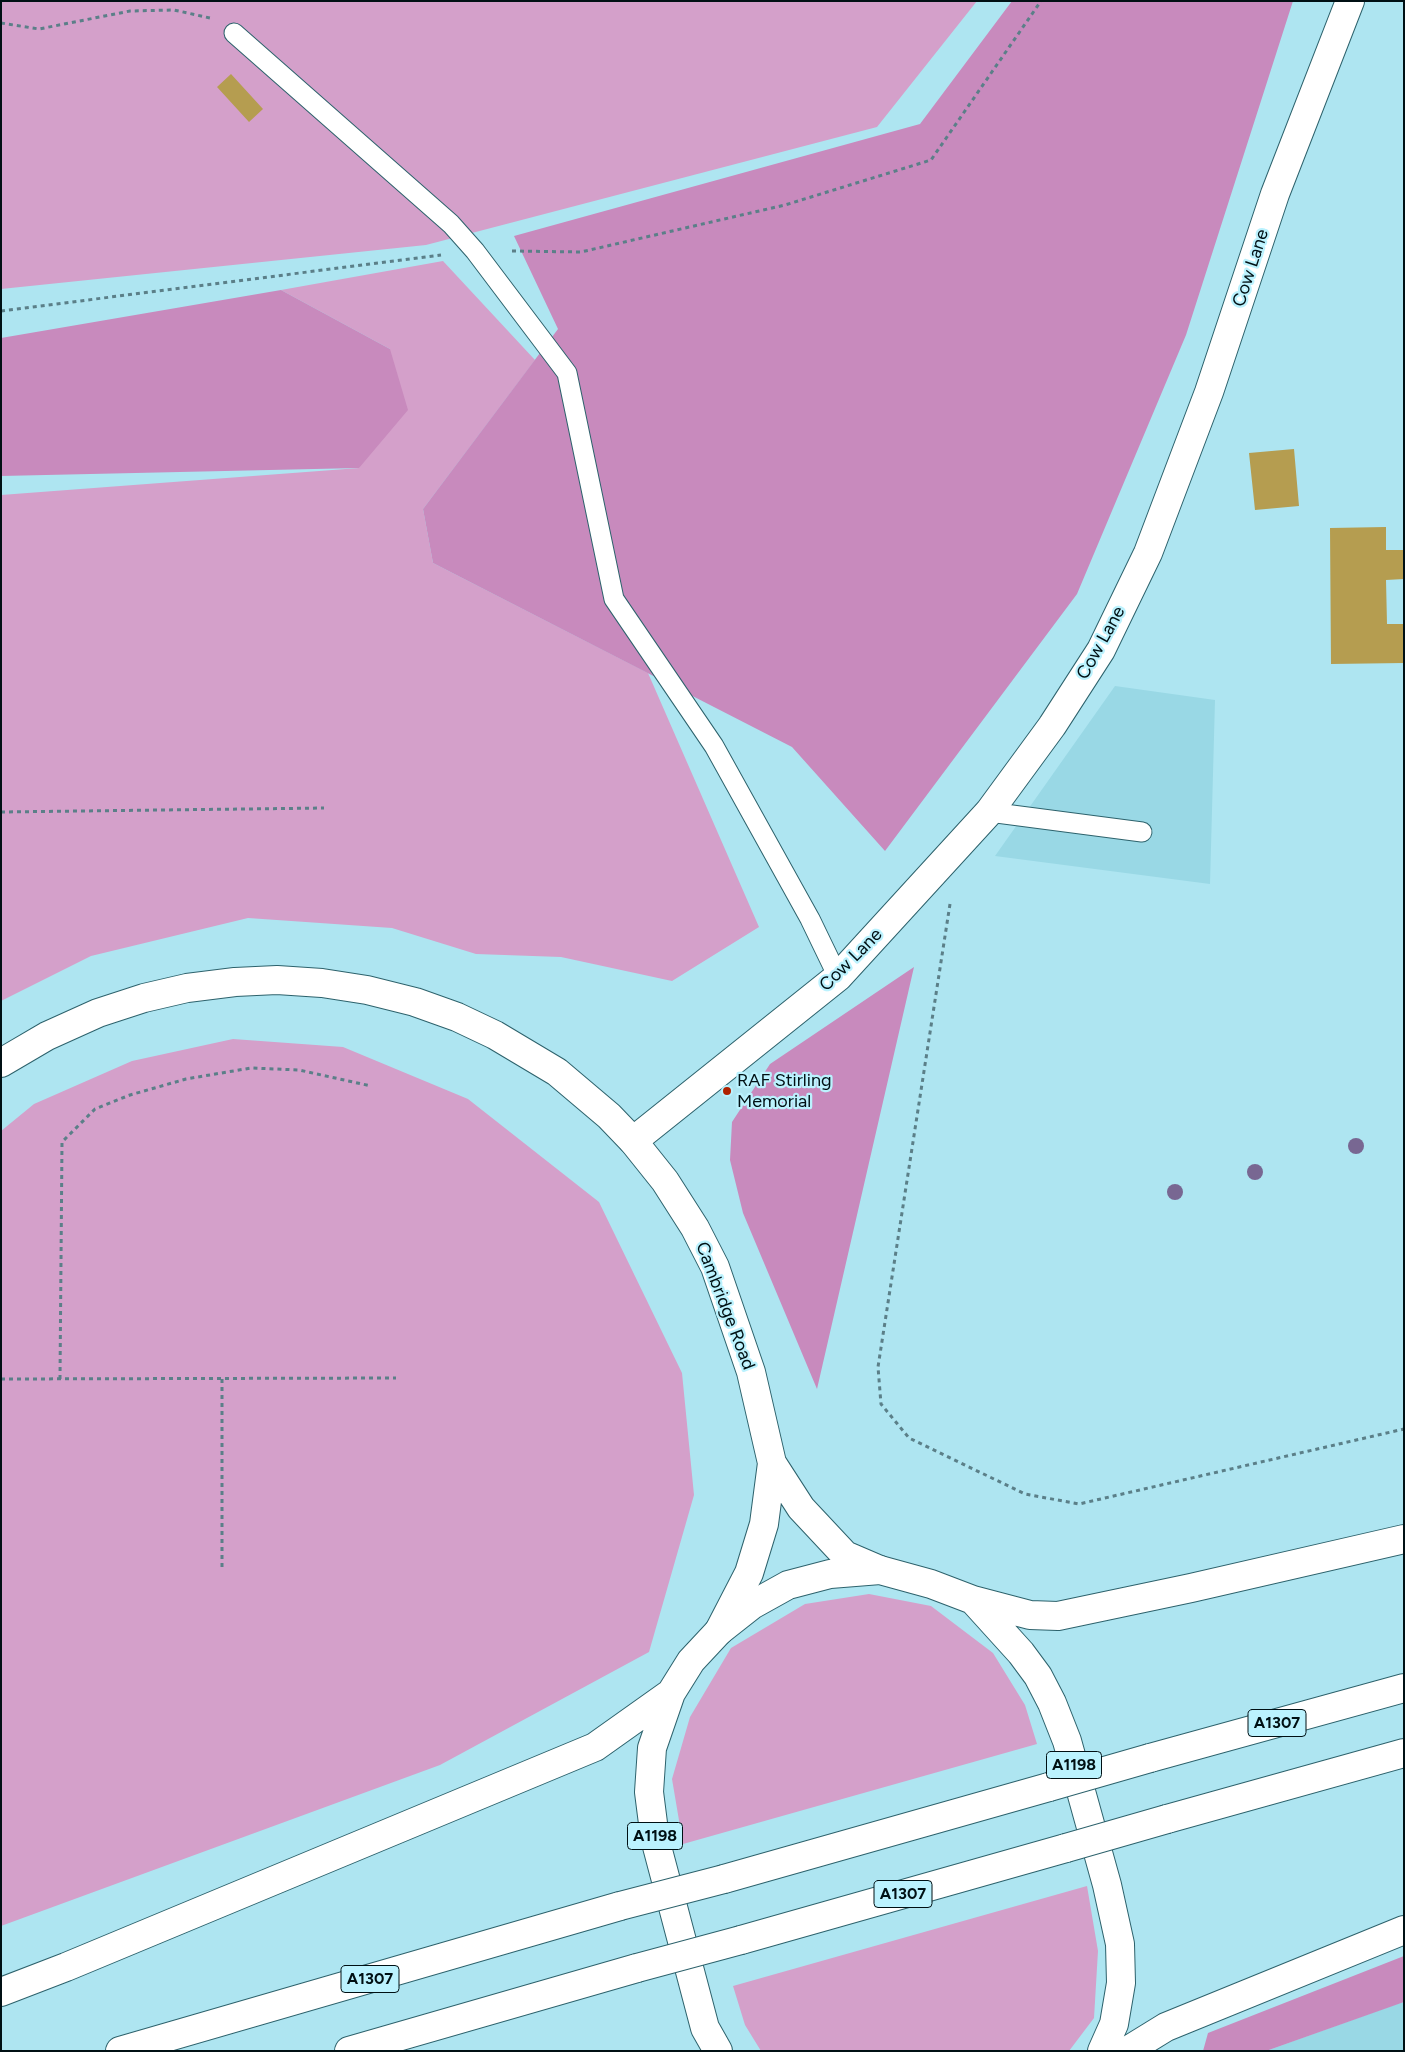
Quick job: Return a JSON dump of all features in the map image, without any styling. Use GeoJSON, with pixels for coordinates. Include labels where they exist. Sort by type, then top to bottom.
{"type":"FeatureCollection","features":[{"type":"Feature","properties":{"kind":"main road","name":"Cow Lane"},"geometry":{"type":"LineString","coordinates":[[633,1141],[838,977],[989,812],[1052,726],[1101,650],[1148,553],[1209,392],[1275,194],[1350,1]]}},
{"type":"Feature","properties":{"kind":"main road","name":"Cambridge Road"},"geometry":{"type":"LineString","coordinates":[[1,1063],[47,1036],[98,1013],[144,998],[187,988],[235,982],[277,980],[322,983],[367,990],[416,1002],[457,1017],[495,1035],[557,1072],[590,1099],[633,1141],[675,1196],[695,1228],[715,1267],[751,1372],[772,1463],[801,1508],[845,1555],[880,1570]]}},
{"type":"Feature","properties":{"kind":"main road","name":"Cambridge Road"},"geometry":{"type":"LineString","coordinates":[[719,1631],[749,1573],[764,1524],[772,1463]]}},
{"type":"Feature","properties":{"kind":"main road"},"geometry":{"type":"LineString","coordinates":[[973,1600],[1030,1615],[1058,1616],[1191,1588],[1404,1539]]}},
{"type":"Feature","properties":{"kind":"main road","name":"A1198"},"geometry":{"type":"LineString","coordinates":[[718,2051],[705,2028],[655,1839],[649,1792],[652,1748],[671,1694],[691,1661],[719,1631],[752,1605],[788,1585],[830,1574],[880,1570],[931,1584],[973,1600],[1021,1652],[1038,1676],[1067,1741],[1120,1944],[1121,1983],[1114,2024],[1102,2051]]}},
{"type":"Feature","properties":{"kind":"main road","name":"A1307"},"geometry":{"type":"LineString","coordinates":[[120,2051],[620,1906],[724,1879],[1404,1688]]}},
{"type":"Feature","properties":{"kind":"main road"},"geometry":{"type":"LineString","coordinates":[[1,1992],[66,1967],[595,1748],[671,1694]]}},
{"type":"Feature","properties":{"kind":"main road","name":"A1307"},"geometry":{"type":"LineString","coordinates":[[349,2051],[1404,1753]]}},
{"type":"Feature","properties":{"kind":"main road"},"geometry":{"type":"LineString","coordinates":[[1127,2051],[1166,2027],[1404,1930]]}},
{"type":"Feature","properties":{"kind":"lane"},"geometry":{"type":"LineString","coordinates":[[234,33],[451,224],[475,251],[567,372],[614,599],[714,746],[810,919],[838,977]]}},
{"type":"Feature","properties":{"kind":"lane"},"geometry":{"type":"LineString","coordinates":[[989,812],[1142,832]]}},
{"type":"Feature","properties":{"kind":"path"},"geometry":{"type":"LineString","coordinates":[[1,311],[475,251],[581,252],[785,205],[930,160],[1041,1]]}},
{"type":"Feature","properties":{"kind":"path"},"geometry":{"type":"LineString","coordinates":[[1,23],[39,29],[130,11],[174,10],[209,17],[234,33]]}},
{"type":"Feature","properties":{"kind":"path"},"geometry":{"type":"LineString","coordinates":[[1,812],[324,808]]}},
{"type":"Feature","properties":{"kind":"path"},"geometry":{"type":"LineString","coordinates":[[950,902],[878,1367],[881,1404],[909,1438],[1025,1494],[1079,1504],[1404,1429]]}},
{"type":"Feature","properties":{"kind":"path"},"geometry":{"type":"LineString","coordinates":[[60,1379],[62,1142],[95,1109],[130,1095],[186,1078],[250,1068],[299,1070],[370,1086]]}},
{"type":"Feature","properties":{"kind":"path"},"geometry":{"type":"LineString","coordinates":[[1,1379],[396,1378]]}},
{"type":"Feature","properties":{"kind":"path"},"geometry":{"type":"LineString","coordinates":[[222,1379],[222,1569]]}},
{"type":"Feature","properties":{"kind":"shaded area"},"geometry":{"type":"Polygon","coordinates":[[[1,1],[977,1],[877,127],[426,245],[1,289],[1,1]]]}},
{"type":"Feature","properties":{"kind":"shaded area"},"geometry":{"type":"Polygon","coordinates":[[[1012,1],[1293,1],[1186,335],[1077,594],[885,851],[792,747],[433,563],[423,509],[558,329],[514,236],[920,124],[1012,1]]]}},
{"type":"Feature","properties":{"kind":"shaded area"},"geometry":{"type":"Polygon","coordinates":[[[443,261],[535,360],[423,509],[433,563],[648,673],[759,927],[672,981],[561,957],[476,954],[392,928],[248,918],[91,956],[1,1001],[1,495],[359,468],[390,349],[281,290],[443,261]]]}},
{"type":"Feature","properties":{"kind":"shaded area"},"geometry":{"type":"Polygon","coordinates":[[[281,290],[390,349],[408,410],[359,468],[1,476],[1,338],[281,290]]]}},
{"type":"Feature","properties":{"kind":"shaded area"},"geometry":{"type":"Polygon","coordinates":[[[1115,686],[1215,700],[1210,884],[995,856],[1115,686]]]}},
{"type":"Feature","properties":{"kind":"shaded area"},"geometry":{"type":"Polygon","coordinates":[[[914,967],[817,1389],[743,1213],[730,1160],[732,1122],[770,1064],[914,967]]]}},
{"type":"Feature","properties":{"kind":"shaded area"},"geometry":{"type":"Polygon","coordinates":[[[233,1039],[343,1047],[468,1099],[599,1202],[682,1373],[694,1495],[649,1652],[440,1765],[1,1926],[1,1131],[34,1104],[132,1061],[233,1039]]]}},
{"type":"Feature","properties":{"kind":"shaded area"},"geometry":{"type":"Polygon","coordinates":[[[869,1594],[931,1606],[993,1653],[1025,1705],[1037,1744],[683,1844],[672,1779],[690,1717],[731,1648],[805,1604],[869,1594]]]}},
{"type":"Feature","properties":{"kind":"shaded area"},"geometry":{"type":"Polygon","coordinates":[[[1087,1886],[1098,1951],[1094,2018],[1069,2051],[761,2051],[745,2025],[733,1986],[1087,1886]]]}},
{"type":"Feature","properties":{"kind":"shaded area"},"geometry":{"type":"Polygon","coordinates":[[[1404,1956],[1404,2002],[1266,2051],[1203,2051],[1208,2033],[1404,1956]]]}},
{"type":"Feature","properties":{"kind":"shaded area"},"geometry":{"type":"Polygon","coordinates":[[[1404,2002],[1404,2051],[1266,2051],[1394,2005],[1404,2002]]]}},
{"type":"Feature","properties":{"kind":"building"},"geometry":{"type":"Polygon","coordinates":[[[231,74],[263,109],[249,122],[217,87],[231,74]]]}},
{"type":"Feature","properties":{"kind":"building"},"geometry":{"type":"Polygon","coordinates":[[[1294,449],[1299,506],[1255,510],[1249,453],[1294,449]]]}},
{"type":"Feature","properties":{"kind":"building"},"geometry":{"type":"Polygon","coordinates":[[[1386,527],[1386,550],[1404,550],[1404,579],[1386,580],[1387,624],[1404,624],[1404,663],[1331,664],[1330,528],[1386,527]]]}},
{"type":"Feature","properties":{"kind":"place","name":"RAF Stirling Memorial"},"geometry":{"type":"Point","coordinates":[727,1091]}}]}
